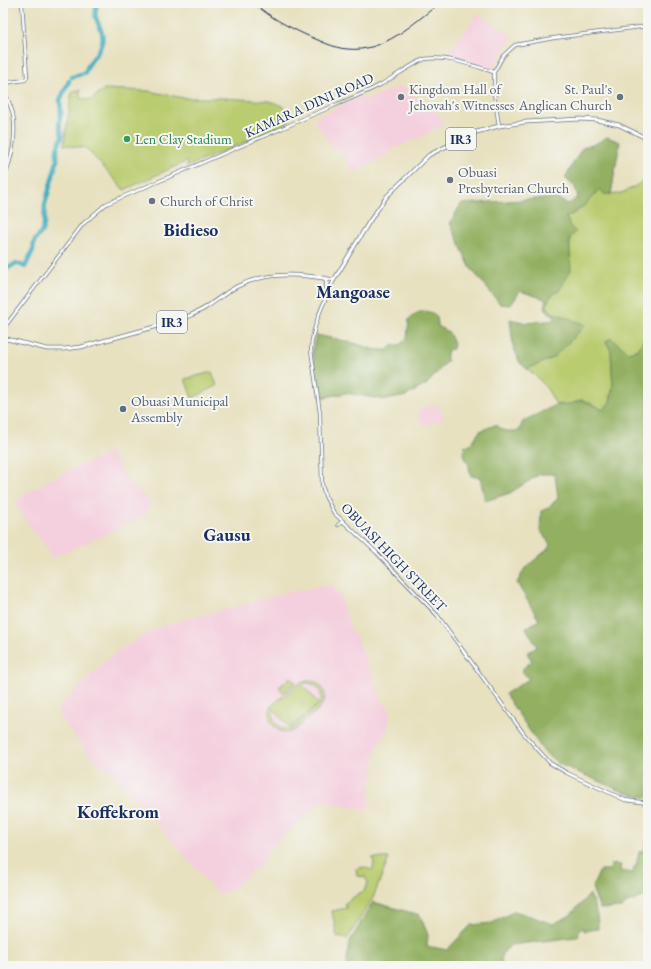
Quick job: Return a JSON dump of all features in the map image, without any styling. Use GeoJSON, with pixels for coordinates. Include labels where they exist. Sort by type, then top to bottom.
{"type":"FeatureCollection","features":[{"type":"Feature","properties":{"kind":"main road","name":"OBUASI HIGH STREET"},"geometry":{"type":"LineString","coordinates":[[334,280],[385,199],[424,159],[432,153],[473,133],[499,126],[545,120],[597,120],[625,127],[648,139]]}},
{"type":"Feature","properties":{"kind":"main road","name":"IR3"},"geometry":{"type":"LineString","coordinates":[[3,338],[47,349],[81,347],[192,315],[233,289],[249,281],[282,275],[334,280]]}},
{"type":"Feature","properties":{"kind":"main road"},"geometry":{"type":"LineString","coordinates":[[326,279],[327,294]]}},
{"type":"Feature","properties":{"kind":"street"},"geometry":{"type":"LineString","coordinates":[[3,182],[14,140],[13,114],[4,87],[10,82],[25,80],[26,77],[22,3]]}},
{"type":"Feature","properties":{"kind":"street"},"geometry":{"type":"LineString","coordinates":[[499,126],[494,93],[494,72],[510,48],[520,43],[648,26]]}},
{"type":"Feature","properties":{"kind":"street","name":"KAMARA DINI ROAD"},"geometry":{"type":"LineString","coordinates":[[3,329],[83,224],[108,202],[355,97],[424,60],[438,59],[459,62],[494,72]]}},
{"type":"Feature","properties":{"kind":"street","name":"OBUASI HIGH STREET"},"geometry":{"type":"LineString","coordinates":[[334,280],[327,294],[311,345],[311,355],[320,413],[322,484],[334,513],[393,569],[437,616],[524,734],[550,763],[567,773],[625,800],[648,803]]}},
{"type":"Feature","properties":{"kind":"street"},"geometry":{"type":"LineString","coordinates":[[338,525],[343,521]]}},
{"type":"Feature","properties":{"kind":"shaded area"},"geometry":{"type":"Polygon","coordinates":[[[478,14],[513,36],[492,69],[445,57],[478,14]]]}},
{"type":"Feature","properties":{"kind":"shaded area"},"geometry":{"type":"Polygon","coordinates":[[[401,86],[439,115],[444,124],[389,151],[390,154],[353,173],[340,148],[335,151],[313,119],[363,96],[365,100],[401,86]]]}},
{"type":"Feature","properties":{"kind":"shaded area"},"geometry":{"type":"Polygon","coordinates":[[[438,404],[444,419],[423,426],[417,410],[438,404]]]}},
{"type":"Feature","properties":{"kind":"shaded area"},"geometry":{"type":"Polygon","coordinates":[[[110,450],[126,479],[151,502],[146,512],[148,515],[52,558],[49,550],[35,534],[16,503],[27,493],[50,479],[51,480],[84,463],[85,465],[95,458],[95,460],[98,460],[110,450]]]}},
{"type":"Feature","properties":{"kind":"shaded area"},"geometry":{"type":"Polygon","coordinates":[[[334,585],[334,592],[342,593],[341,599],[353,635],[356,635],[384,705],[387,704],[391,713],[388,728],[374,753],[376,753],[368,810],[320,802],[273,846],[267,854],[266,859],[233,889],[219,895],[117,779],[87,752],[59,715],[58,708],[114,653],[156,628],[289,592],[334,585]]]}},
{"type":"Feature","properties":{"kind":"green space","name":"Len Clay Stadium"},"geometry":{"type":"Polygon","coordinates":[[[104,89],[148,91],[184,98],[224,98],[270,101],[283,106],[287,111],[289,121],[285,125],[187,167],[187,161],[124,190],[86,148],[64,145],[72,91],[80,90],[80,98],[91,100],[104,89]]]}},
{"type":"Feature","properties":{"kind":"green space"},"geometry":{"type":"Polygon","coordinates":[[[607,137],[620,142],[611,194],[604,194],[600,189],[581,208],[566,217],[570,226],[576,232],[569,239],[571,270],[560,289],[550,297],[546,305],[552,312],[586,325],[553,358],[527,369],[520,363],[513,346],[510,319],[527,323],[555,320],[554,316],[546,310],[545,299],[520,291],[511,305],[500,304],[470,267],[450,223],[461,204],[554,198],[569,204],[578,197],[575,187],[565,178],[582,148],[595,144],[607,137]]]}},
{"type":"Feature","properties":{"kind":"green space"},"geometry":{"type":"Polygon","coordinates":[[[648,178],[648,251],[645,266],[648,271],[648,330],[639,349],[628,352],[607,341],[611,351],[613,387],[610,402],[603,410],[581,400],[571,404],[556,405],[544,385],[527,369],[553,358],[585,325],[552,312],[546,306],[550,297],[560,289],[570,256],[570,226],[566,217],[581,208],[600,189],[606,193],[618,194],[631,189],[648,178]]]}},
{"type":"Feature","properties":{"kind":"green space"},"geometry":{"type":"Polygon","coordinates":[[[425,311],[437,317],[438,326],[449,333],[454,343],[453,349],[448,350],[446,357],[448,360],[427,384],[406,396],[386,400],[346,393],[321,398],[313,358],[316,335],[347,341],[372,349],[388,350],[393,344],[399,345],[407,339],[409,319],[417,313],[425,311]]]}},
{"type":"Feature","properties":{"kind":"green space"},"geometry":{"type":"Polygon","coordinates":[[[648,330],[648,798],[624,792],[559,764],[544,752],[505,694],[529,679],[521,670],[532,661],[527,653],[537,647],[526,628],[539,620],[517,583],[525,568],[548,549],[550,544],[540,530],[541,511],[548,508],[558,498],[555,474],[540,474],[510,493],[485,501],[480,477],[471,476],[468,462],[465,460],[464,452],[465,445],[469,446],[480,431],[495,425],[506,431],[519,431],[523,421],[556,405],[571,404],[581,400],[603,410],[610,402],[613,387],[611,351],[606,341],[611,338],[628,352],[638,350],[648,330]]]}},
{"type":"Feature","properties":{"kind":"green space"},"geometry":{"type":"Polygon","coordinates":[[[212,372],[217,386],[192,398],[185,379],[212,372]]]}},
{"type":"Feature","properties":{"kind":"green space"},"geometry":{"type":"Polygon","coordinates":[[[291,677],[296,683],[284,693],[279,687],[291,677]]]}},
{"type":"Feature","properties":{"kind":"green space"},"geometry":{"type":"Polygon","coordinates":[[[311,680],[319,684],[325,694],[323,703],[320,707],[299,727],[290,732],[279,730],[271,723],[270,713],[272,705],[300,683],[311,680]],[[305,683],[303,685],[319,704],[321,695],[316,686],[305,683]],[[318,705],[290,728],[274,709],[273,714],[275,722],[284,729],[293,728],[318,705]]]}},
{"type":"Feature","properties":{"kind":"green space"},"geometry":{"type":"Polygon","coordinates":[[[646,841],[648,841],[648,895],[625,904],[622,908],[600,909],[592,888],[600,870],[610,870],[611,864],[621,865],[620,871],[633,873],[639,852],[644,851],[646,841]]]}},
{"type":"Feature","properties":{"kind":"green space"},"geometry":{"type":"Polygon","coordinates":[[[372,858],[389,858],[373,898],[347,939],[337,937],[332,911],[347,908],[344,904],[364,891],[368,883],[365,877],[357,876],[356,869],[364,867],[371,870],[373,869],[374,862],[372,858]]]}},
{"type":"Feature","properties":{"kind":"green space"},"geometry":{"type":"Polygon","coordinates":[[[590,894],[595,907],[598,929],[584,931],[583,928],[578,931],[579,935],[576,937],[511,945],[502,954],[501,966],[346,966],[350,941],[373,902],[420,915],[428,935],[427,946],[447,950],[471,925],[492,923],[515,911],[553,924],[569,916],[590,894]]]}},
{"type":"Feature","properties":{"kind":"waterway"},"geometry":{"type":"LineString","coordinates":[[98,3],[95,14],[101,30]]}},
{"type":"Feature","properties":{"kind":"waterway"},"geometry":{"type":"LineString","coordinates":[[85,73],[87,67],[102,44],[102,33]]}},
{"type":"Feature","properties":{"kind":"waterway"},"geometry":{"type":"LineString","coordinates":[[72,77],[81,74]]}},
{"type":"Feature","properties":{"kind":"waterway"},"geometry":{"type":"LineString","coordinates":[[3,271],[15,264],[25,267],[33,250],[34,242],[42,231],[44,224],[45,204],[57,161],[57,149],[62,136],[59,123],[61,113],[60,100],[69,81]]}},
{"type":"Feature","properties":{"kind":"railway"},"geometry":{"type":"LineString","coordinates":[[254,3],[285,25],[326,44],[347,49],[360,49],[385,42],[408,28],[440,3]]}},
{"type":"Feature","properties":{"kind":"place","name":"Kingdom Hall of Jehovah's Witnesses"},"geometry":{"type":"Point","coordinates":[401,97]}},
{"type":"Feature","properties":{"kind":"place","name":"St. Paul's Anglican Church"},"geometry":{"type":"Point","coordinates":[620,97]}},
{"type":"Feature","properties":{"kind":"place","name":"Len Clay Stadium"},"geometry":{"type":"Point","coordinates":[127,139]}},
{"type":"Feature","properties":{"kind":"place","name":"Obuasi Presbyterian Church"},"geometry":{"type":"Point","coordinates":[450,180]}},
{"type":"Feature","properties":{"kind":"place","name":"Church of Christ"},"geometry":{"type":"Point","coordinates":[152,201]}},
{"type":"Feature","properties":{"kind":"place","name":"Obuasi Municipal Assembly"},"geometry":{"type":"Point","coordinates":[123,409]}},
{"type":"Feature","properties":{"kind":"district","name":"Bidieso"},"geometry":{"type":"Point","coordinates":[191,229]}},
{"type":"Feature","properties":{"kind":"district","name":"Mangoase"},"geometry":{"type":"Point","coordinates":[353,291]}},
{"type":"Feature","properties":{"kind":"district","name":"Gausu"},"geometry":{"type":"Point","coordinates":[227,534]}},
{"type":"Feature","properties":{"kind":"district","name":"Koffekrom"},"geometry":{"type":"Point","coordinates":[118,811]}}]}
